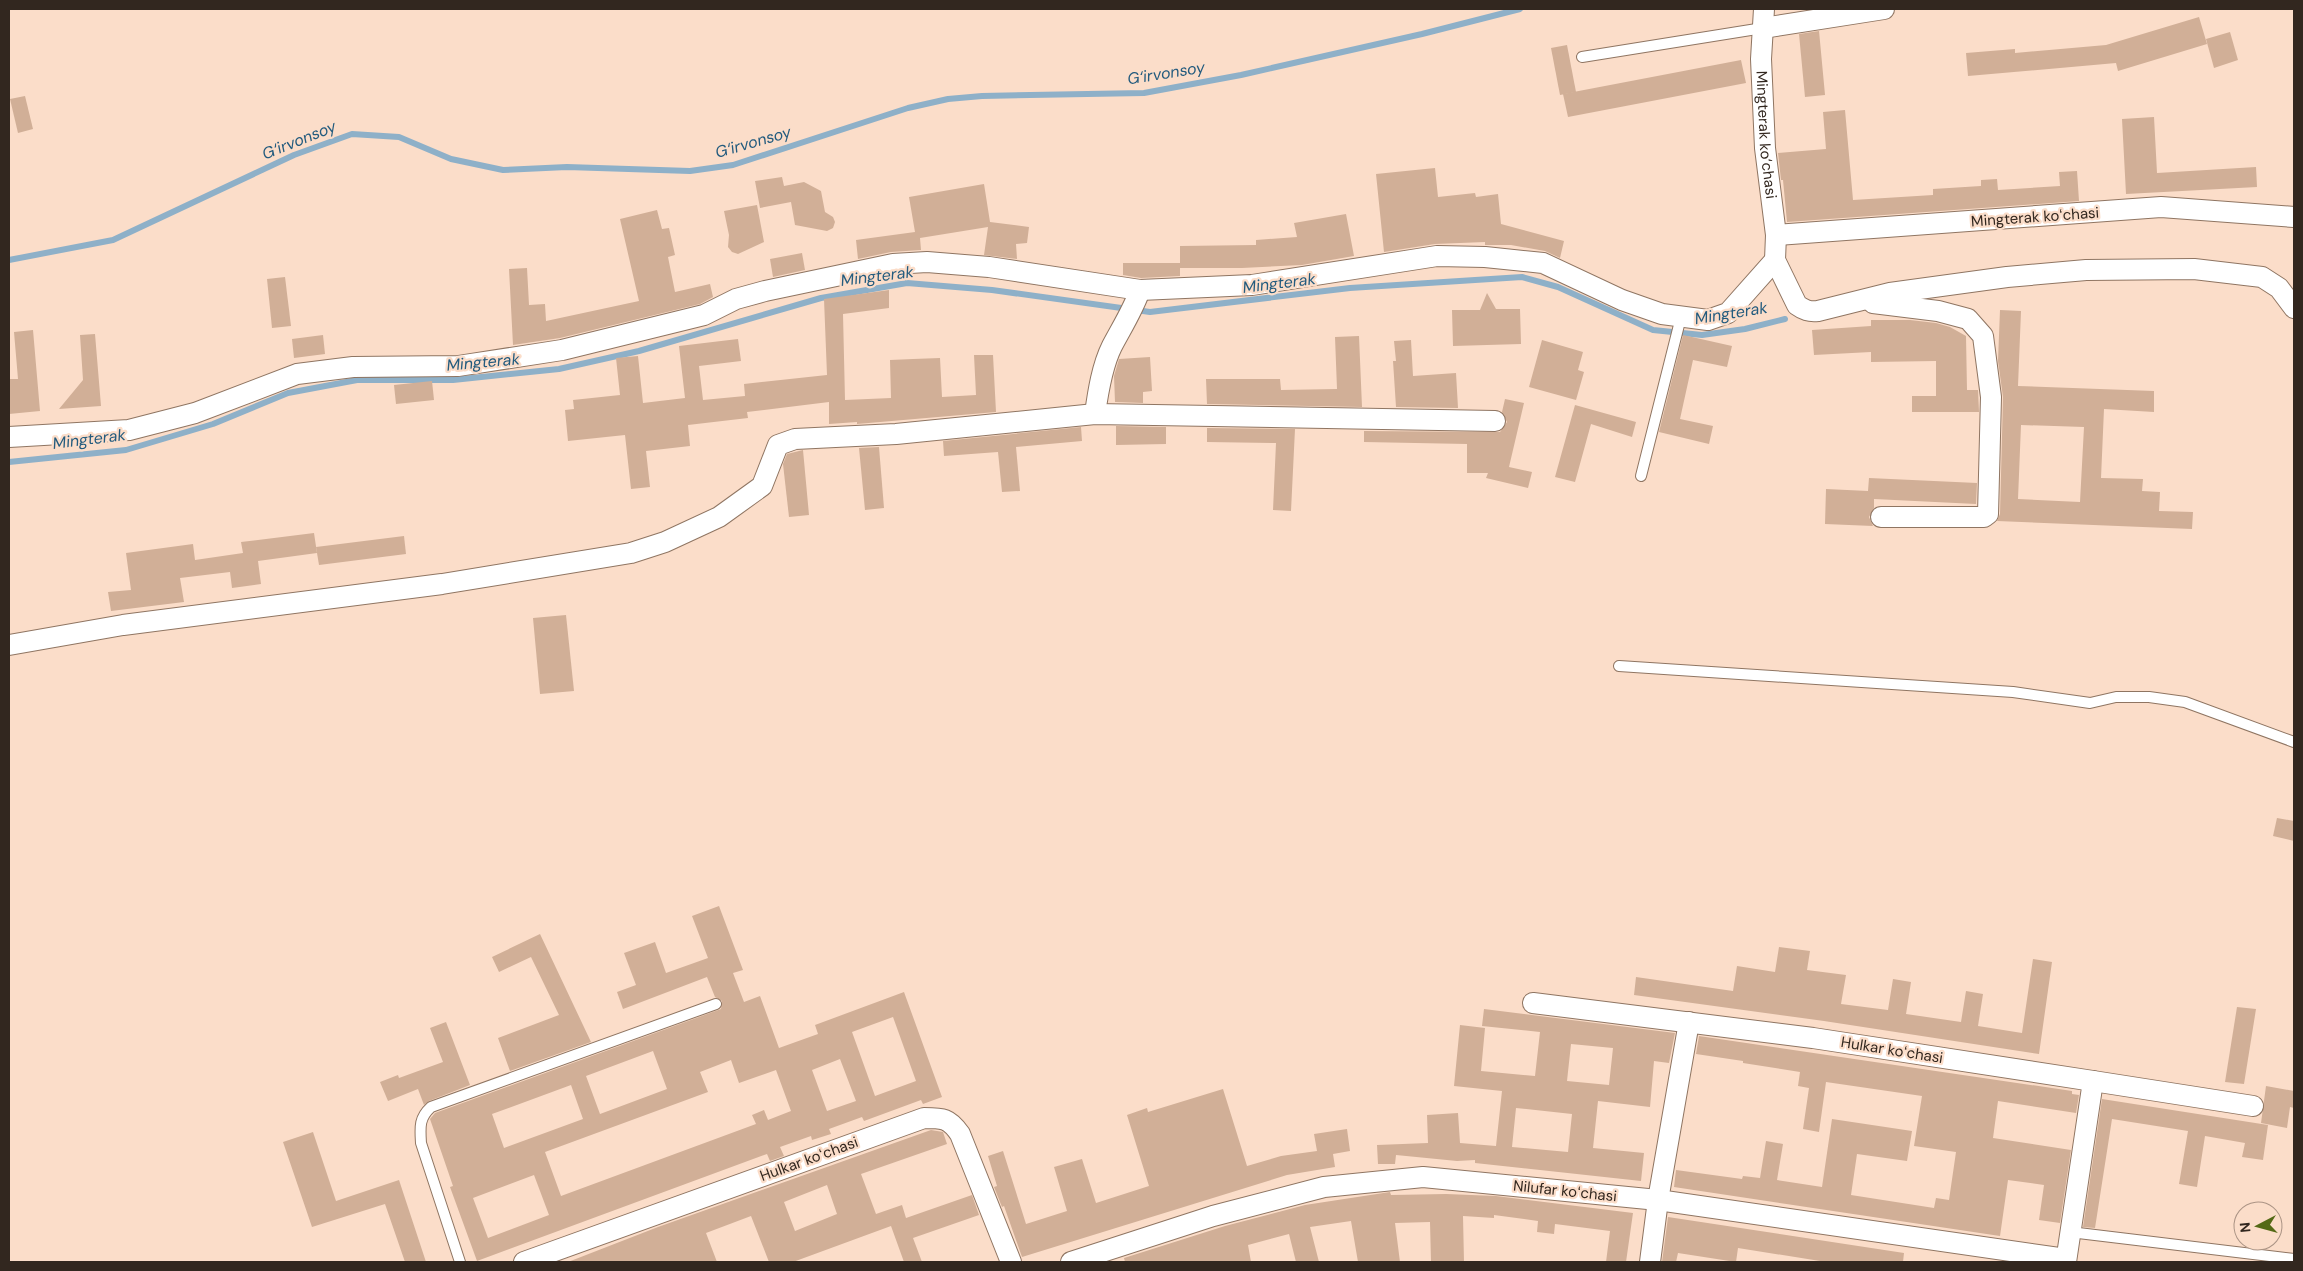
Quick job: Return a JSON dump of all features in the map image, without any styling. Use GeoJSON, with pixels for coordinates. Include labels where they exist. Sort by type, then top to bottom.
{"type":"FeatureCollection","features":[{"type":"Feature","properties":{"kind":"street"},"geometry":{"type":"LineString","coordinates":[[1763,18],[1884,9]]}},
{"type":"Feature","properties":{"kind":"street","name":"Mingterak ko‘chasi"},"geometry":{"type":"LineString","coordinates":[[1763,18],[1761,58],[1765,148],[1776,236],[1775,260]]}},
{"type":"Feature","properties":{"kind":"street","name":"Mingterak koʻchasi"},"geometry":{"type":"LineString","coordinates":[[1776,236],[2161,208],[2294,217]]}},
{"type":"Feature","properties":{"kind":"street"},"geometry":{"type":"LineString","coordinates":[[9,437],[129,430],[195,413],[297,374],[353,367],[458,366],[562,350],[704,314],[736,300],[765,291],[893,264],[928,262],[989,267],[1138,296],[1252,285],[1437,256],[1485,257],[1543,263],[1622,300],[1662,314],[1708,320],[1728,313],[1775,260],[1797,305],[1809,312],[1890,293],[2007,277],[2086,270],[2194,269],[2262,277],[2279,288],[2294,308]]}},
{"type":"Feature","properties":{"kind":"street"},"geometry":{"type":"LineString","coordinates":[[1095,414],[1099,386],[1109,354],[1138,296]]}},
{"type":"Feature","properties":{"kind":"street"},"geometry":{"type":"LineString","coordinates":[[1859,301],[1938,311],[1968,319],[1983,336],[1991,397],[1988,514],[1984,517],[1881,516]]}},
{"type":"Feature","properties":{"kind":"street"},"geometry":{"type":"LineString","coordinates":[[9,645],[124,625],[442,584],[631,553],[664,542],[719,517],[762,486],[778,446],[795,439],[888,435],[1095,414],[1494,421]]}},
{"type":"Feature","properties":{"kind":"street","name":"Hulkar koʻchasi"},"geometry":{"type":"LineString","coordinates":[[1533,1003],[1813,1038],[2253,1106]]}},
{"type":"Feature","properties":{"kind":"street"},"geometry":{"type":"LineString","coordinates":[[1650,1262],[1658,1200],[1690,1022]]}},
{"type":"Feature","properties":{"kind":"street"},"geometry":{"type":"LineString","coordinates":[[2066,1261],[2093,1081]]}},
{"type":"Feature","properties":{"kind":"street","name":"Hulkar koʻchasi"},"geometry":{"type":"LineString","coordinates":[[524,1262],[924,1118],[940,1118],[952,1122],[960,1134],[1011,1262]]}},
{"type":"Feature","properties":{"kind":"street","name":"Nilufar koʻchasi"},"geometry":{"type":"LineString","coordinates":[[1071,1262],[1213,1216],[1324,1188],[1423,1177],[1658,1200],[2066,1261]]}},
{"type":"Feature","properties":{"kind":"lane"},"geometry":{"type":"LineString","coordinates":[[1582,57],[1763,18]]}},
{"type":"Feature","properties":{"kind":"lane"},"geometry":{"type":"LineString","coordinates":[[1641,476],[1681,317]]}},
{"type":"Feature","properties":{"kind":"lane"},"geometry":{"type":"LineString","coordinates":[[1619,666],[2013,692],[2090,703],[2116,697],[2149,696],[2185,702],[2294,742]]}},
{"type":"Feature","properties":{"kind":"lane"},"geometry":{"type":"LineString","coordinates":[[460,1262],[421,1143],[420,1126],[422,1115],[431,1107],[716,1004]]}},
{"type":"Feature","properties":{"kind":"lane"},"geometry":{"type":"LineString","coordinates":[[2070,1232],[2294,1259]]}},
{"type":"Feature","properties":{"kind":"building"},"geometry":{"type":"Polygon","coordinates":[[[2199,17],[2207,44],[2118,71],[2116,63],[1968,76],[1966,53],[2015,49],[2015,53],[2106,45],[2199,17]]]}},
{"type":"Feature","properties":{"kind":"building"},"geometry":{"type":"Polygon","coordinates":[[[1819,31],[1825,95],[1805,97],[1799,34],[1819,31]]]}},
{"type":"Feature","properties":{"kind":"building"},"geometry":{"type":"Polygon","coordinates":[[[2230,32],[2238,60],[2214,68],[2206,39],[2230,32]]]}},
{"type":"Feature","properties":{"kind":"building"},"geometry":{"type":"Polygon","coordinates":[[[1567,45],[1576,92],[1560,95],[1551,48],[1567,45]]]}},
{"type":"Feature","properties":{"kind":"building"},"geometry":{"type":"Polygon","coordinates":[[[1741,60],[1746,83],[1568,117],[1563,94],[1741,60]]]}},
{"type":"Feature","properties":{"kind":"building"},"geometry":{"type":"Polygon","coordinates":[[[25,96],[33,129],[18,133],[10,99],[25,96]]]}},
{"type":"Feature","properties":{"kind":"building"},"geometry":{"type":"Polygon","coordinates":[[[1845,110],[1853,200],[1933,195],[1933,189],[1981,186],[1981,180],[1997,179],[1998,190],[2060,186],[2059,172],[2077,171],[2079,201],[1787,222],[1778,153],[1826,149],[1823,112],[1845,110]]]}},
{"type":"Feature","properties":{"kind":"building"},"geometry":{"type":"Polygon","coordinates":[[[2154,117],[2157,173],[2256,167],[2257,187],[2126,194],[2122,119],[2154,117]]]}},
{"type":"Feature","properties":{"kind":"building"},"geometry":{"type":"Polygon","coordinates":[[[1435,168],[1438,197],[1475,193],[1476,197],[1498,194],[1501,224],[1564,241],[1560,258],[1545,251],[1511,245],[1485,245],[1485,242],[1435,244],[1384,252],[1376,174],[1435,168]]]}},
{"type":"Feature","properties":{"kind":"building"},"geometry":{"type":"Polygon","coordinates":[[[782,177],[784,186],[804,182],[821,191],[825,212],[833,217],[835,222],[833,228],[827,231],[795,225],[791,202],[760,208],[755,181],[782,177]]]}},
{"type":"Feature","properties":{"kind":"building"},"geometry":{"type":"Polygon","coordinates":[[[984,184],[990,222],[1029,227],[1027,243],[1016,244],[1017,259],[984,255],[988,227],[920,238],[921,250],[891,252],[858,259],[856,240],[915,232],[909,197],[984,184]]]}},
{"type":"Feature","properties":{"kind":"building"},"geometry":{"type":"Polygon","coordinates":[[[757,205],[764,242],[738,254],[732,252],[728,247],[729,235],[724,211],[757,205]]]}},
{"type":"Feature","properties":{"kind":"building"},"geometry":{"type":"Polygon","coordinates":[[[657,210],[662,229],[669,228],[675,255],[668,257],[675,292],[710,284],[713,297],[700,304],[560,338],[513,345],[509,269],[527,268],[529,305],[545,304],[546,321],[639,301],[620,219],[657,210]]]}},
{"type":"Feature","properties":{"kind":"building"},"geometry":{"type":"Polygon","coordinates":[[[1346,214],[1354,256],[1302,265],[1242,268],[1180,268],[1180,276],[1141,278],[1123,275],[1123,263],[1180,263],[1180,246],[1256,245],[1256,240],[1297,237],[1294,223],[1346,214]]]}},
{"type":"Feature","properties":{"kind":"building"},"geometry":{"type":"Polygon","coordinates":[[[802,253],[805,270],[773,277],[770,259],[802,253]]]}},
{"type":"Feature","properties":{"kind":"building"},"geometry":{"type":"Polygon","coordinates":[[[285,277],[291,326],[272,328],[267,279],[285,277]]]}},
{"type":"Feature","properties":{"kind":"building"},"geometry":{"type":"Polygon","coordinates":[[[889,290],[889,308],[843,314],[845,400],[891,398],[890,360],[913,359],[940,358],[942,397],[976,395],[974,355],[993,355],[996,412],[857,424],[857,422],[829,424],[829,402],[747,412],[748,418],[688,425],[690,446],[646,451],[650,487],[631,489],[625,435],[568,441],[565,410],[574,409],[573,400],[620,395],[616,358],[638,356],[643,403],[685,398],[679,346],[738,339],[741,361],[699,366],[703,400],[745,396],[744,384],[827,375],[824,299],[889,290]]]}},
{"type":"Feature","properties":{"kind":"building"},"geometry":{"type":"Polygon","coordinates":[[[1487,293],[1496,309],[1520,309],[1521,344],[1453,346],[1452,310],[1480,310],[1487,293]]]}},
{"type":"Feature","properties":{"kind":"building"},"geometry":{"type":"Polygon","coordinates":[[[2000,310],[2021,311],[2018,386],[2154,391],[2154,412],[2104,409],[2101,478],[2143,479],[2142,491],[2160,492],[2159,511],[2193,512],[2192,529],[1997,521],[2000,514],[2003,397],[1998,361],[2000,310]],[[2021,425],[2018,499],[2080,502],[2084,427],[2021,425]]]}},
{"type":"Feature","properties":{"kind":"building"},"geometry":{"type":"Polygon","coordinates":[[[1871,320],[1910,320],[1936,323],[1950,327],[1966,336],[1967,390],[1978,390],[1979,412],[1912,412],[1912,396],[1936,396],[1936,361],[1871,362],[1871,352],[1814,355],[1812,330],[1871,326],[1871,320]]]}},
{"type":"Feature","properties":{"kind":"building"},"geometry":{"type":"Polygon","coordinates":[[[33,330],[40,411],[9,414],[9,379],[18,379],[14,332],[33,330]]]}},
{"type":"Feature","properties":{"kind":"building"},"geometry":{"type":"Polygon","coordinates":[[[95,334],[101,406],[59,409],[83,380],[80,335],[95,334]]]}},
{"type":"Feature","properties":{"kind":"building"},"geometry":{"type":"Polygon","coordinates":[[[323,335],[325,354],[294,358],[292,339],[323,335]]]}},
{"type":"Feature","properties":{"kind":"building"},"geometry":{"type":"Polygon","coordinates":[[[1683,335],[1732,346],[1727,367],[1693,360],[1680,419],[1713,426],[1709,444],[1659,432],[1683,335]]]}},
{"type":"Feature","properties":{"kind":"building"},"geometry":{"type":"Polygon","coordinates":[[[1359,336],[1362,407],[1207,404],[1206,379],[1280,379],[1281,390],[1337,389],[1335,337],[1359,336]]]}},
{"type":"Feature","properties":{"kind":"building"},"geometry":{"type":"Polygon","coordinates":[[[1411,340],[1413,376],[1456,373],[1458,408],[1396,407],[1393,361],[1396,361],[1394,341],[1411,340]]]}},
{"type":"Feature","properties":{"kind":"building"},"geometry":{"type":"Polygon","coordinates":[[[1542,340],[1583,352],[1578,370],[1584,372],[1576,400],[1529,387],[1542,340]]]}},
{"type":"Feature","properties":{"kind":"building"},"geometry":{"type":"Polygon","coordinates":[[[1150,357],[1152,391],[1143,392],[1143,403],[1115,402],[1114,376],[1119,359],[1150,357]]]}},
{"type":"Feature","properties":{"kind":"building"},"geometry":{"type":"Polygon","coordinates":[[[432,381],[434,400],[396,404],[394,385],[432,381]]]}},
{"type":"Feature","properties":{"kind":"building"},"geometry":{"type":"Polygon","coordinates":[[[1505,399],[1524,403],[1509,467],[1532,472],[1528,488],[1486,478],[1488,473],[1467,473],[1467,444],[1364,442],[1364,431],[1500,432],[1507,422],[1502,412],[1505,399]]]}},
{"type":"Feature","properties":{"kind":"building"},"geometry":{"type":"Polygon","coordinates":[[[1575,405],[1636,422],[1632,437],[1591,424],[1575,482],[1555,477],[1575,405]]]}},
{"type":"Feature","properties":{"kind":"building"},"geometry":{"type":"Polygon","coordinates":[[[1116,426],[1166,427],[1166,444],[1116,445],[1116,426]]]}},
{"type":"Feature","properties":{"kind":"building"},"geometry":{"type":"Polygon","coordinates":[[[1081,427],[1082,441],[1016,447],[1020,491],[1002,492],[998,452],[944,456],[943,441],[1081,427]]]}},
{"type":"Feature","properties":{"kind":"building"},"geometry":{"type":"Polygon","coordinates":[[[1207,428],[1295,429],[1291,511],[1273,510],[1276,443],[1207,442],[1207,428]]]}},
{"type":"Feature","properties":{"kind":"building"},"geometry":{"type":"Polygon","coordinates":[[[879,447],[884,508],[865,510],[859,448],[879,447]]]}},
{"type":"Feature","properties":{"kind":"building"},"geometry":{"type":"Polygon","coordinates":[[[803,450],[809,515],[789,517],[783,464],[787,454],[803,450]]]}},
{"type":"Feature","properties":{"kind":"building"},"geometry":{"type":"Polygon","coordinates":[[[1869,478],[1977,483],[1976,504],[1874,499],[1874,508],[1869,517],[1873,526],[1825,524],[1826,489],[1868,491],[1869,478]]]}},
{"type":"Feature","properties":{"kind":"building"},"geometry":{"type":"Polygon","coordinates":[[[314,533],[317,553],[258,561],[261,584],[232,588],[230,572],[180,578],[184,602],[111,611],[108,592],[131,590],[126,553],[193,544],[195,560],[243,553],[241,542],[314,533]]]}},
{"type":"Feature","properties":{"kind":"building"},"geometry":{"type":"Polygon","coordinates":[[[404,536],[406,554],[319,565],[316,547],[404,536]]]}},
{"type":"Feature","properties":{"kind":"building"},"geometry":{"type":"Polygon","coordinates":[[[566,615],[574,691],[540,694],[533,618],[566,615]]]}},
{"type":"Feature","properties":{"kind":"building"},"geometry":{"type":"Polygon","coordinates":[[[2277,818],[2294,821],[2294,841],[2273,836],[2277,818]]]}},
{"type":"Feature","properties":{"kind":"building"},"geometry":{"type":"Polygon","coordinates":[[[719,906],[743,970],[733,973],[744,1002],[760,996],[779,1048],[818,1034],[815,1025],[904,992],[942,1097],[923,1104],[921,1100],[864,1121],[862,1117],[829,1129],[831,1134],[812,1140],[811,1136],[780,1147],[784,1156],[770,1161],[767,1154],[477,1261],[450,1187],[453,1186],[430,1119],[435,1113],[721,1009],[722,1001],[715,997],[707,977],[623,1009],[617,992],[636,985],[624,953],[655,942],[666,973],[708,958],[692,916],[719,906]],[[893,1017],[852,1032],[875,1096],[916,1081],[893,1017]],[[653,1051],[586,1076],[600,1114],[667,1089],[653,1051]],[[840,1059],[812,1070],[827,1111],[856,1101],[840,1059]],[[731,1060],[700,1072],[708,1092],[545,1152],[561,1196],[756,1124],[752,1115],[764,1110],[768,1120],[791,1111],[776,1070],[739,1083],[731,1060]],[[571,1085],[492,1114],[504,1148],[583,1119],[571,1085]],[[534,1175],[473,1198],[488,1238],[549,1215],[534,1175]]]}},
{"type":"Feature","properties":{"kind":"building"},"geometry":{"type":"Polygon","coordinates":[[[540,934],[591,1042],[510,1071],[498,1038],[559,1015],[531,957],[499,972],[492,957],[540,934]]]}},
{"type":"Feature","properties":{"kind":"building"},"geometry":{"type":"Polygon","coordinates":[[[1779,947],[1810,951],[1807,970],[1846,975],[1841,1004],[1888,1010],[1893,979],[1911,982],[1906,1014],[1961,1022],[1966,991],[1983,994],[1978,1026],[2022,1033],[2033,959],[2052,962],[2039,1054],[1824,1021],[1634,995],[1636,977],[1733,991],[1737,966],[1775,972],[1779,947]]]}},
{"type":"Feature","properties":{"kind":"building"},"geometry":{"type":"Polygon","coordinates":[[[2237,1007],[2256,1009],[2244,1084],[2225,1082],[2237,1007]]]}},
{"type":"Feature","properties":{"kind":"building"},"geometry":{"type":"Polygon","coordinates":[[[1484,1009],[1675,1033],[1669,1063],[1654,1061],[1650,1107],[1598,1101],[1593,1148],[1644,1153],[1641,1181],[1475,1163],[1475,1160],[1457,1161],[1396,1155],[1395,1164],[1378,1164],[1377,1145],[1428,1143],[1427,1115],[1458,1113],[1460,1143],[1496,1146],[1502,1091],[1454,1086],[1460,1025],[1485,1028],[1481,1071],[1535,1076],[1540,1032],[1482,1026],[1484,1009]],[[1571,1044],[1567,1081],[1609,1085],[1613,1048],[1571,1044]],[[1516,1108],[1512,1147],[1568,1152],[1572,1114],[1516,1108]]]}},
{"type":"Feature","properties":{"kind":"building"},"geometry":{"type":"Polygon","coordinates":[[[446,1022],[470,1085],[429,1101],[424,1105],[418,1089],[388,1101],[380,1082],[398,1075],[399,1078],[443,1062],[430,1028],[446,1022]]]}},
{"type":"Feature","properties":{"kind":"building"},"geometry":{"type":"Polygon","coordinates":[[[1699,1036],[2072,1091],[2072,1094],[2079,1095],[2076,1113],[1998,1101],[1993,1138],[2071,1150],[2060,1223],[2039,1220],[2044,1185],[2008,1180],[2000,1236],[1674,1187],[1676,1170],[1742,1179],[1743,1176],[1760,1178],[1766,1141],[1783,1144],[1777,1180],[1822,1187],[1832,1119],[1912,1131],[1907,1161],[1857,1154],[1851,1195],[1934,1208],[1936,1198],[1949,1200],[1956,1152],[1914,1146],[1922,1096],[1826,1082],[1819,1132],[1803,1129],[1809,1088],[1798,1086],[1800,1072],[1696,1054],[1699,1036]]]}},
{"type":"Feature","properties":{"kind":"building"},"geometry":{"type":"Polygon","coordinates":[[[2266,1086],[2294,1091],[2294,1108],[2290,1107],[2287,1128],[2261,1123],[2266,1086]]]}},
{"type":"Feature","properties":{"kind":"building"},"geometry":{"type":"Polygon","coordinates":[[[1223,1089],[1247,1166],[1281,1156],[1317,1151],[1314,1134],[1347,1129],[1350,1151],[1333,1154],[1335,1167],[1287,1175],[1022,1257],[1004,1206],[1002,1207],[994,1187],[997,1186],[988,1156],[1003,1151],[1026,1224],[1067,1211],[1054,1167],[1082,1159],[1096,1203],[1149,1186],[1127,1115],[1147,1108],[1148,1112],[1223,1089]]]}},
{"type":"Feature","properties":{"kind":"building"},"geometry":{"type":"Polygon","coordinates":[[[2102,1099],[2268,1125],[2263,1160],[2242,1157],[2245,1143],[2205,1136],[2197,1187],[2179,1184],[2188,1131],[2112,1119],[2095,1228],[2083,1227],[2102,1099]]]}},
{"type":"Feature","properties":{"kind":"building"},"geometry":{"type":"Polygon","coordinates":[[[931,1130],[943,1132],[947,1144],[861,1174],[876,1214],[902,1205],[906,1218],[972,1195],[979,1215],[913,1238],[922,1262],[904,1262],[891,1226],[793,1262],[769,1262],[751,1216],[706,1233],[717,1262],[568,1262],[658,1227],[931,1130]],[[827,1185],[784,1202],[795,1231],[837,1214],[827,1185]]]}},
{"type":"Feature","properties":{"kind":"building"},"geometry":{"type":"Polygon","coordinates":[[[313,1132],[336,1201],[399,1180],[426,1262],[405,1262],[385,1204],[312,1227],[283,1142],[313,1132]]]}},
{"type":"Feature","properties":{"kind":"building"},"geometry":{"type":"Polygon","coordinates":[[[1390,1192],[1391,1195],[1446,1194],[1496,1196],[1633,1213],[1626,1262],[1606,1262],[1610,1231],[1555,1224],[1554,1234],[1537,1232],[1538,1221],[1494,1215],[1494,1218],[1463,1216],[1464,1262],[1431,1262],[1430,1222],[1395,1223],[1400,1262],[1358,1262],[1351,1221],[1310,1227],[1319,1262],[1296,1262],[1289,1234],[1248,1245],[1251,1262],[1125,1262],[1124,1258],[1225,1226],[1305,1205],[1390,1192]]]}},
{"type":"Feature","properties":{"kind":"building"},"geometry":{"type":"Polygon","coordinates":[[[1668,1217],[1904,1253],[1903,1262],[1819,1262],[1738,1248],[1736,1262],[1678,1253],[1676,1262],[1662,1262],[1668,1217]]]}},
{"type":"Feature","properties":{"kind":"waterway","name":"G‘irvonsoy"},"geometry":{"type":"LineString","coordinates":[[9,260],[113,240],[294,155],[352,134],[399,137],[451,159],[503,170],[567,167],[690,171],[733,165],[908,108],[948,99],[982,96],[1144,93],[1241,75],[1422,34],[1520,9]]}},
{"type":"Feature","properties":{"kind":"waterway","name":"Mingterak"},"geometry":{"type":"LineString","coordinates":[[9,462],[126,450],[213,424],[288,393],[357,380],[453,380],[559,369],[639,351],[821,298],[907,283],[992,290],[1150,312],[1350,288],[1522,277],[1558,287],[1653,330],[1702,335],[1745,329],[1785,319]]}}]}
